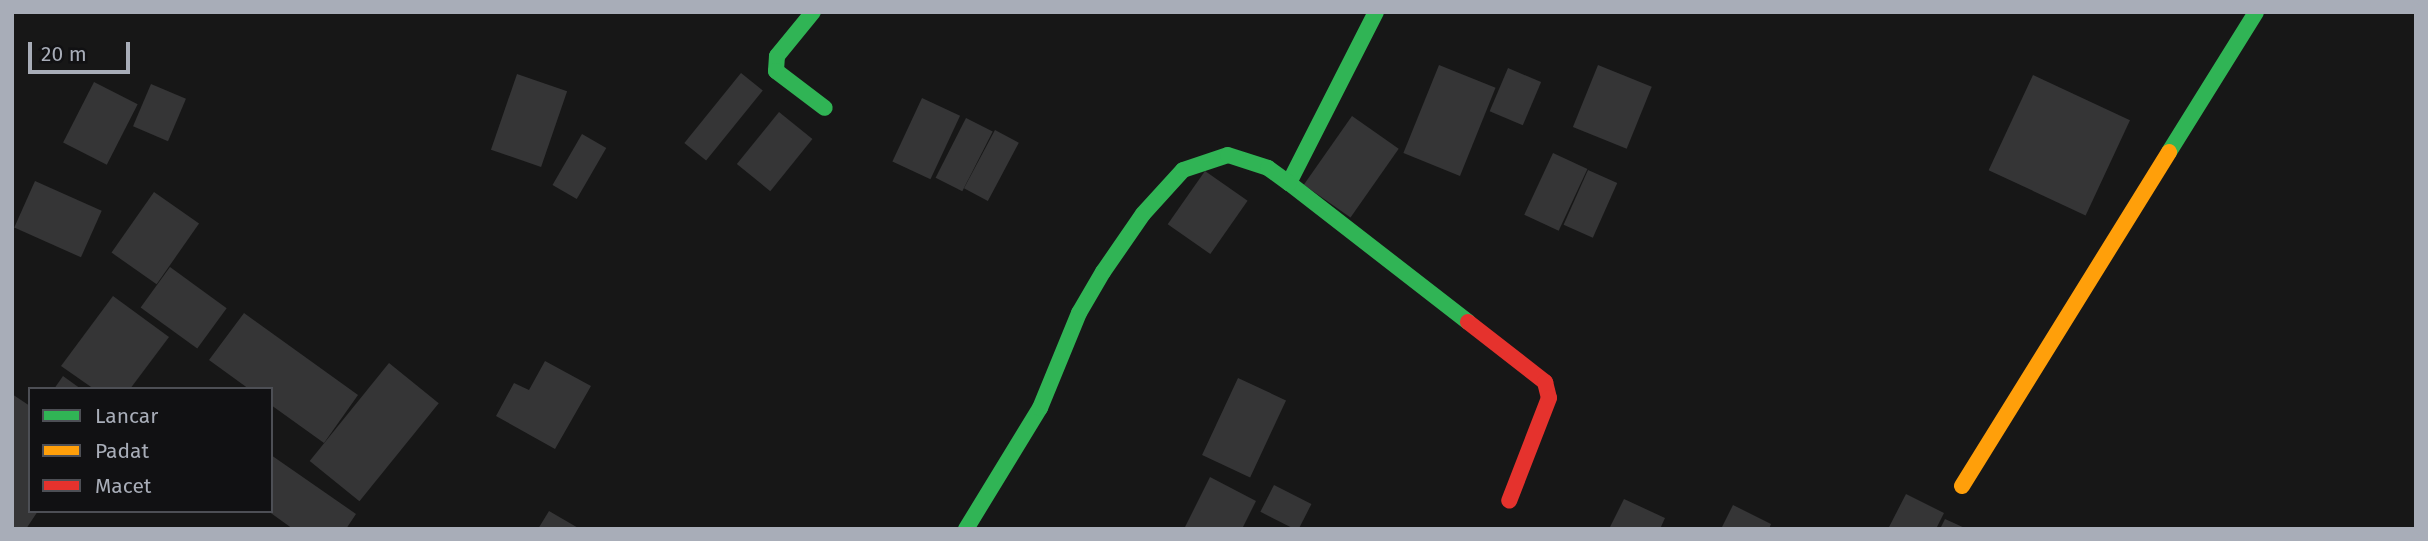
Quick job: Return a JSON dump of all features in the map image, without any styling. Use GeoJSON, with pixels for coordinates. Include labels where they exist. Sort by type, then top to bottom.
{"type":"FeatureCollection","features":[{"type":"Feature","properties":{"kind":"street"},"geometry":{"type":"LineString","coordinates":[[813,12],[777,57],[776,71],[825,108]]}},
{"type":"Feature","properties":{"kind":"street"},"geometry":{"type":"LineString","coordinates":[[1289,183],[1376,12]]}},
{"type":"Feature","properties":{"kind":"street"},"geometry":{"type":"LineString","coordinates":[[1962,486],[2256,12]]}},
{"type":"Feature","properties":{"kind":"street"},"geometry":{"type":"LineString","coordinates":[[966,529],[1040,408],[1079,313],[1103,272],[1143,214],[1175,179],[1210,157],[1227,155],[1268,167],[1545,382],[1549,398],[1509,501]]}},
{"type":"Feature","properties":{"kind":"building"},"geometry":{"type":"Polygon","coordinates":[[[1439,65],[1496,88],[1460,176],[1403,153],[1439,65]]]}},
{"type":"Feature","properties":{"kind":"building"},"geometry":{"type":"Polygon","coordinates":[[[1598,65],[1652,87],[1627,149],[1573,127],[1598,65]]]}},
{"type":"Feature","properties":{"kind":"building"},"geometry":{"type":"Polygon","coordinates":[[[1508,68],[1541,82],[1523,125],[1490,111],[1508,68]]]}},
{"type":"Feature","properties":{"kind":"building"},"geometry":{"type":"Polygon","coordinates":[[[741,73],[763,91],[706,161],[684,143],[741,73]]]}},
{"type":"Feature","properties":{"kind":"building"},"geometry":{"type":"Polygon","coordinates":[[[517,74],[567,91],[541,167],[491,150],[517,74]]]}},
{"type":"Feature","properties":{"kind":"building"},"geometry":{"type":"Polygon","coordinates":[[[2033,75],[2130,120],[2086,215],[1989,170],[2033,75]]]}},
{"type":"Feature","properties":{"kind":"building"},"geometry":{"type":"Polygon","coordinates":[[[94,82],[138,104],[107,165],[63,143],[94,82]]]}},
{"type":"Feature","properties":{"kind":"building"},"geometry":{"type":"Polygon","coordinates":[[[151,84],[186,99],[168,141],[133,126],[151,84]]]}},
{"type":"Feature","properties":{"kind":"building"},"geometry":{"type":"Polygon","coordinates":[[[922,98],[960,116],[930,179],[892,161],[922,98]]]}},
{"type":"Feature","properties":{"kind":"building"},"geometry":{"type":"Polygon","coordinates":[[[779,112],[812,139],[770,191],[737,164],[779,112]]]}},
{"type":"Feature","properties":{"kind":"building"},"geometry":{"type":"Polygon","coordinates":[[[1352,116],[1399,149],[1351,218],[1304,185],[1352,116]]]}},
{"type":"Feature","properties":{"kind":"building"},"geometry":{"type":"Polygon","coordinates":[[[966,118],[993,132],[962,191],[936,178],[966,118]]]}},
{"type":"Feature","properties":{"kind":"building"},"geometry":{"type":"Polygon","coordinates":[[[995,130],[1019,143],[988,201],[964,188],[995,130]]]}},
{"type":"Feature","properties":{"kind":"building"},"geometry":{"type":"Polygon","coordinates":[[[582,134],[606,148],[577,199],[552,185],[582,134]]]}},
{"type":"Feature","properties":{"kind":"building"},"geometry":{"type":"Polygon","coordinates":[[[1553,153],[1587,169],[1559,231],[1524,215],[1553,153]]]}},
{"type":"Feature","properties":{"kind":"building"},"geometry":{"type":"Polygon","coordinates":[[[1588,170],[1617,183],[1593,238],[1564,225],[1588,170]]]}},
{"type":"Feature","properties":{"kind":"building"},"geometry":{"type":"Polygon","coordinates":[[[1205,171],[1248,201],[1210,254],[1168,224],[1205,171]]]}},
{"type":"Feature","properties":{"kind":"building"},"geometry":{"type":"Polygon","coordinates":[[[35,181],[102,211],[81,257],[14,228],[35,181]]]}},
{"type":"Feature","properties":{"kind":"building"},"geometry":{"type":"Polygon","coordinates":[[[154,192],[199,224],[157,284],[112,253],[154,192]]]}},
{"type":"Feature","properties":{"kind":"building"},"geometry":{"type":"Polygon","coordinates":[[[170,267],[227,308],[197,349],[141,307],[170,267]]]}},
{"type":"Feature","properties":{"kind":"building"},"geometry":{"type":"Polygon","coordinates":[[[113,296],[169,337],[132,387],[91,387],[61,366],[113,296]]]}},
{"type":"Feature","properties":{"kind":"building"},"geometry":{"type":"Polygon","coordinates":[[[244,313],[358,395],[324,443],[273,406],[273,387],[246,387],[209,360],[244,313]]]}},
{"type":"Feature","properties":{"kind":"building"},"geometry":{"type":"Polygon","coordinates":[[[545,361],[591,386],[555,449],[496,416],[514,383],[529,390],[545,361]]]}},
{"type":"Feature","properties":{"kind":"building"},"geometry":{"type":"Polygon","coordinates":[[[389,363],[439,403],[359,501],[310,461],[389,363]]]}},
{"type":"Feature","properties":{"kind":"building"},"geometry":{"type":"Polygon","coordinates":[[[63,376],[78,387],[55,387],[63,376]]]}},
{"type":"Feature","properties":{"kind":"building"},"geometry":{"type":"Polygon","coordinates":[[[1238,378],[1286,400],[1250,477],[1202,455],[1238,378]]]}},
{"type":"Feature","properties":{"kind":"building"},"geometry":{"type":"Polygon","coordinates":[[[12,394],[28,405],[28,513],[37,513],[26,529],[12,529],[12,394]]]}},
{"type":"Feature","properties":{"kind":"building"},"geometry":{"type":"Polygon","coordinates":[[[273,456],[356,514],[346,529],[293,529],[271,513],[273,513],[273,456]]]}},
{"type":"Feature","properties":{"kind":"building"},"geometry":{"type":"Polygon","coordinates":[[[1210,477],[1256,501],[1242,529],[1184,529],[1210,477]]]}},
{"type":"Feature","properties":{"kind":"building"},"geometry":{"type":"Polygon","coordinates":[[[1274,485],[1311,504],[1299,529],[1260,512],[1274,485]]]}},
{"type":"Feature","properties":{"kind":"building"},"geometry":{"type":"Polygon","coordinates":[[[1906,494],[1944,513],[1936,529],[1888,529],[1906,494]]]}},
{"type":"Feature","properties":{"kind":"building"},"geometry":{"type":"Polygon","coordinates":[[[1624,499],[1665,518],[1660,529],[1609,529],[1624,499]]]}},
{"type":"Feature","properties":{"kind":"building"},"geometry":{"type":"Polygon","coordinates":[[[1733,505],[1771,524],[1769,529],[1721,529],[1733,505]]]}},
{"type":"Feature","properties":{"kind":"building"},"geometry":{"type":"Polygon","coordinates":[[[549,511],[580,529],[538,529],[549,511]]]}},
{"type":"Feature","properties":{"kind":"building"},"geometry":{"type":"Polygon","coordinates":[[[1945,519],[1967,529],[1940,529],[1945,519]]]}},
{"type":"Feature","properties":{"kind":"traffic: fast"},"geometry":{"type":"LineString","coordinates":[[813,12],[777,56],[776,71],[825,108]]}},
{"type":"Feature","properties":{"kind":"traffic: fast"},"geometry":{"type":"LineString","coordinates":[[1376,12],[1289,183],[1468,322]]}},
{"type":"Feature","properties":{"kind":"traffic: fast"},"geometry":{"type":"LineString","coordinates":[[2169,152],[2256,12]]}},
{"type":"Feature","properties":{"kind":"traffic: fast"},"geometry":{"type":"LineString","coordinates":[[966,529],[1040,408],[1079,313],[1103,272],[1143,214],[1183,170],[1228,155],[1268,168],[1289,183]]}},
{"type":"Feature","properties":{"kind":"traffic: slow"},"geometry":{"type":"LineString","coordinates":[[1962,486],[2169,152]]}},
{"type":"Feature","properties":{"kind":"traffic: jam"},"geometry":{"type":"LineString","coordinates":[[1468,322],[1545,382],[1549,398],[1509,501]]}}]}
